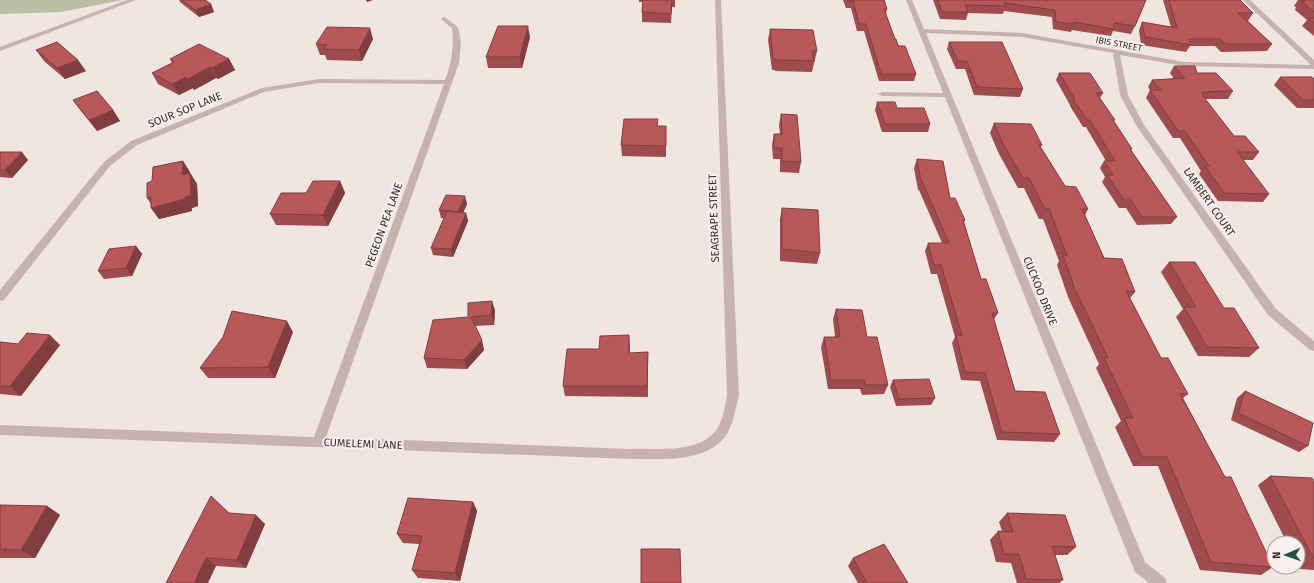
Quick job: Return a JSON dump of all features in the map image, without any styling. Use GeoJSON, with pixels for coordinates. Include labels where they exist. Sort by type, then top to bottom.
{"type":"FeatureCollection","features":[{"type":"Feature","properties":{"kind":"street"},"geometry":{"type":"LineString","coordinates":[[0,49],[133,0]]}},
{"type":"Feature","properties":{"kind":"street","name":"SEAGRAPE STREET"},"geometry":{"type":"LineString","coordinates":[[718,0],[733,396],[721,433]]}},
{"type":"Feature","properties":{"kind":"street","name":"CUCKOO DRIVE"},"geometry":{"type":"LineString","coordinates":[[909,0],[1140,567],[1160,583]]}},
{"type":"Feature","properties":{"kind":"street"},"geometry":{"type":"LineString","coordinates":[[1246,0],[1314,65]]}},
{"type":"Feature","properties":{"kind":"street","name":"PEGEON PEA LANE"},"geometry":{"type":"LineString","coordinates":[[318,442],[455,63],[457,43],[455,27],[444,19]]}},
{"type":"Feature","properties":{"kind":"street","name":"IBIS STREET"},"geometry":{"type":"LineString","coordinates":[[921,31],[1022,35],[1184,64],[1314,65]]}},
{"type":"Feature","properties":{"kind":"street","name":"LAMBERT COURT"},"geometry":{"type":"LineString","coordinates":[[1116,52],[1124,95],[1140,125],[1272,312],[1314,347]]}},
{"type":"Feature","properties":{"kind":"street","name":"SOUR SOP LANE"},"geometry":{"type":"LineString","coordinates":[[0,297],[107,164],[134,143],[262,90],[319,81],[448,82]]}},
{"type":"Feature","properties":{"kind":"street"},"geometry":{"type":"LineString","coordinates":[[882,94],[947,95]]}},
{"type":"Feature","properties":{"kind":"street","name":"CUMELEMI LANE"},"geometry":{"type":"LineString","coordinates":[[0,430],[631,454],[684,452],[706,445],[721,433]]}},
{"type":"Feature","properties":{"kind":"green space"},"geometry":{"type":"Polygon","coordinates":[[[0,0],[123,0],[61,12],[0,14],[0,0]]]}},
{"type":"Feature","properties":{"kind":"building"},"geometry":{"type":"Polygon","coordinates":[[[182,0],[205,0],[211,4],[195,10],[182,0]]]}},
{"type":"Feature","properties":{"kind":"building"},"geometry":{"type":"Polygon","coordinates":[[[643,0],[672,0],[671,14],[642,12],[643,0]]]}},
{"type":"Feature","properties":{"kind":"building"},"geometry":{"type":"Polygon","coordinates":[[[847,0],[884,0],[887,9],[884,9],[898,46],[905,46],[916,74],[881,74],[866,24],[859,24],[853,1],[847,0]]]}},
{"type":"Feature","properties":{"kind":"building"},"geometry":{"type":"Polygon","coordinates":[[[938,0],[1146,0],[1135,26],[1114,23],[1114,29],[1074,22],[1074,24],[1056,22],[1055,10],[1004,3],[1006,6],[965,5],[968,12],[942,12],[938,0]]]}},
{"type":"Feature","properties":{"kind":"building"},"geometry":{"type":"Polygon","coordinates":[[[1169,0],[1240,0],[1253,13],[1238,13],[1272,44],[1226,44],[1220,39],[1189,39],[1191,45],[1145,37],[1142,22],[1177,28],[1169,0]]]}},
{"type":"Feature","properties":{"kind":"building"},"geometry":{"type":"Polygon","coordinates":[[[1303,0],[1314,0],[1314,12],[1301,1],[1305,1],[1303,0]]]}},
{"type":"Feature","properties":{"kind":"building"},"geometry":{"type":"Polygon","coordinates":[[[1308,18],[1314,18],[1314,23],[1308,18]]]}},
{"type":"Feature","properties":{"kind":"building"},"geometry":{"type":"Polygon","coordinates":[[[498,26],[528,26],[520,57],[486,57],[498,26]]]}},
{"type":"Feature","properties":{"kind":"building"},"geometry":{"type":"Polygon","coordinates":[[[327,27],[370,28],[359,50],[323,49],[327,45],[316,44],[327,27]]]}},
{"type":"Feature","properties":{"kind":"building"},"geometry":{"type":"Polygon","coordinates":[[[770,29],[813,30],[817,51],[812,51],[814,61],[773,59],[770,29]]]}},
{"type":"Feature","properties":{"kind":"building"},"geometry":{"type":"Polygon","coordinates":[[[57,42],[78,60],[57,68],[36,50],[57,42]]]}},
{"type":"Feature","properties":{"kind":"building"},"geometry":{"type":"Polygon","coordinates":[[[949,42],[1002,42],[1023,89],[977,87],[967,61],[958,61],[949,42]]]}},
{"type":"Feature","properties":{"kind":"building"},"geometry":{"type":"Polygon","coordinates":[[[199,44],[229,59],[188,79],[186,77],[172,84],[152,73],[174,62],[170,59],[199,44]]]}},
{"type":"Feature","properties":{"kind":"building"},"geometry":{"type":"Polygon","coordinates":[[[1174,66],[1195,66],[1197,73],[1216,73],[1233,91],[1202,92],[1203,96],[1234,136],[1245,136],[1259,152],[1237,152],[1269,194],[1224,193],[1205,166],[1209,166],[1185,131],[1178,131],[1150,90],[1161,90],[1152,80],[1185,78],[1174,66]]]}},
{"type":"Feature","properties":{"kind":"building"},"geometry":{"type":"Polygon","coordinates":[[[1059,73],[1090,73],[1103,93],[1096,93],[1115,120],[1113,120],[1132,149],[1130,149],[1177,217],[1142,217],[1131,200],[1124,200],[1107,175],[1113,175],[1104,161],[1115,161],[1090,120],[1087,120],[1073,99],[1075,99],[1059,73]]]}},
{"type":"Feature","properties":{"kind":"building"},"geometry":{"type":"Polygon","coordinates":[[[1280,77],[1312,77],[1314,79],[1314,100],[1303,100],[1280,77]]]}},
{"type":"Feature","properties":{"kind":"building"},"geometry":{"type":"Polygon","coordinates":[[[97,91],[113,110],[89,120],[73,100],[97,91]]]}},
{"type":"Feature","properties":{"kind":"building"},"geometry":{"type":"Polygon","coordinates":[[[877,102],[895,102],[897,108],[924,108],[930,124],[885,124],[877,102]]]}},
{"type":"Feature","properties":{"kind":"building"},"geometry":{"type":"Polygon","coordinates":[[[781,114],[797,115],[801,162],[782,161],[782,148],[774,148],[774,134],[782,134],[781,114]]]}},
{"type":"Feature","properties":{"kind":"building"},"geometry":{"type":"Polygon","coordinates":[[[624,119],[658,119],[657,126],[666,126],[666,146],[621,145],[624,119]]]}},
{"type":"Feature","properties":{"kind":"building"},"geometry":{"type":"Polygon","coordinates":[[[994,123],[1031,124],[1042,145],[1039,145],[1065,186],[1076,187],[1088,209],[1082,209],[1104,258],[1122,259],[1135,292],[1126,291],[1161,358],[1168,358],[1188,394],[1180,394],[1225,477],[1231,477],[1266,552],[1266,566],[1211,562],[1167,457],[1142,457],[1124,418],[1133,418],[1104,358],[1108,358],[1074,287],[1063,255],[1067,255],[1049,209],[1045,209],[1029,178],[1023,178],[1003,144],[994,123]]]}},
{"type":"Feature","properties":{"kind":"building"},"geometry":{"type":"Polygon","coordinates":[[[0,152],[22,152],[5,170],[0,170],[0,152]]]}},
{"type":"Feature","properties":{"kind":"building"},"geometry":{"type":"Polygon","coordinates":[[[917,159],[943,161],[950,198],[955,198],[965,220],[963,220],[981,279],[986,279],[998,313],[992,313],[1015,391],[1045,392],[1060,434],[1002,432],[985,373],[965,372],[956,335],[962,335],[941,265],[934,265],[928,243],[949,243],[921,181],[917,159]]]}},
{"type":"Feature","properties":{"kind":"building"},"geometry":{"type":"Polygon","coordinates":[[[183,161],[182,175],[190,173],[191,195],[185,197],[185,199],[151,208],[151,197],[147,198],[147,183],[152,181],[153,167],[183,161]]]}},
{"type":"Feature","properties":{"kind":"building"},"geometry":{"type":"Polygon","coordinates":[[[313,181],[340,181],[323,215],[270,214],[281,193],[306,193],[313,181]]]}},
{"type":"Feature","properties":{"kind":"building"},"geometry":{"type":"Polygon","coordinates":[[[446,195],[465,196],[458,212],[439,210],[446,195]]]}},
{"type":"Feature","properties":{"kind":"building"},"geometry":{"type":"Polygon","coordinates":[[[782,208],[818,210],[820,253],[782,249],[782,208]]]}},
{"type":"Feature","properties":{"kind":"building"},"geometry":{"type":"Polygon","coordinates":[[[447,211],[466,213],[451,249],[431,248],[447,211]]]}},
{"type":"Feature","properties":{"kind":"building"},"geometry":{"type":"Polygon","coordinates":[[[136,246],[126,268],[98,271],[109,249],[136,246]]]}},
{"type":"Feature","properties":{"kind":"building"},"geometry":{"type":"Polygon","coordinates":[[[1169,262],[1195,262],[1224,308],[1234,308],[1259,348],[1207,347],[1184,307],[1196,307],[1169,262]]]}},
{"type":"Feature","properties":{"kind":"building"},"geometry":{"type":"Polygon","coordinates":[[[492,301],[491,315],[471,317],[482,340],[464,360],[424,358],[433,320],[468,317],[468,303],[492,301]]]}},
{"type":"Feature","properties":{"kind":"building"},"geometry":{"type":"Polygon","coordinates":[[[836,309],[862,310],[867,337],[877,337],[888,385],[865,385],[864,380],[831,380],[824,337],[840,337],[836,309]]]}},
{"type":"Feature","properties":{"kind":"building"},"geometry":{"type":"Polygon","coordinates":[[[232,311],[287,321],[268,367],[200,368],[223,337],[232,311]]]}},
{"type":"Feature","properties":{"kind":"building"},"geometry":{"type":"Polygon","coordinates":[[[27,333],[50,335],[10,386],[0,386],[0,342],[18,344],[27,333]]]}},
{"type":"Feature","properties":{"kind":"building"},"geometry":{"type":"Polygon","coordinates":[[[629,335],[629,353],[648,352],[647,386],[563,386],[567,349],[599,349],[600,336],[629,335]]]}},
{"type":"Feature","properties":{"kind":"building"},"geometry":{"type":"Polygon","coordinates":[[[929,379],[935,398],[899,399],[893,380],[929,379]]]}},
{"type":"Feature","properties":{"kind":"building"},"geometry":{"type":"Polygon","coordinates":[[[1245,391],[1313,423],[1308,446],[1238,413],[1245,391]]]}},
{"type":"Feature","properties":{"kind":"building"},"geometry":{"type":"Polygon","coordinates":[[[1270,476],[1312,478],[1314,482],[1314,559],[1306,544],[1306,535],[1301,535],[1270,476]]]}},
{"type":"Feature","properties":{"kind":"building"},"geometry":{"type":"Polygon","coordinates":[[[211,496],[229,513],[256,515],[237,560],[206,558],[194,583],[166,583],[211,496]]]}},
{"type":"Feature","properties":{"kind":"building"},"geometry":{"type":"Polygon","coordinates":[[[408,498],[473,502],[455,573],[412,570],[422,536],[397,534],[408,498]]]}},
{"type":"Feature","properties":{"kind":"building"},"geometry":{"type":"Polygon","coordinates":[[[0,505],[47,506],[21,550],[0,549],[0,505]]]}},
{"type":"Feature","properties":{"kind":"building"},"geometry":{"type":"Polygon","coordinates":[[[1007,513],[1065,515],[1076,547],[1052,546],[1063,580],[1026,579],[1019,554],[1004,554],[998,531],[1013,532],[1007,513]]]}},
{"type":"Feature","properties":{"kind":"building"},"geometry":{"type":"Polygon","coordinates":[[[884,544],[908,583],[867,583],[853,558],[884,544]]]}},
{"type":"Feature","properties":{"kind":"building"},"geometry":{"type":"Polygon","coordinates":[[[641,549],[680,549],[681,583],[641,583],[641,549]]]}}]}
